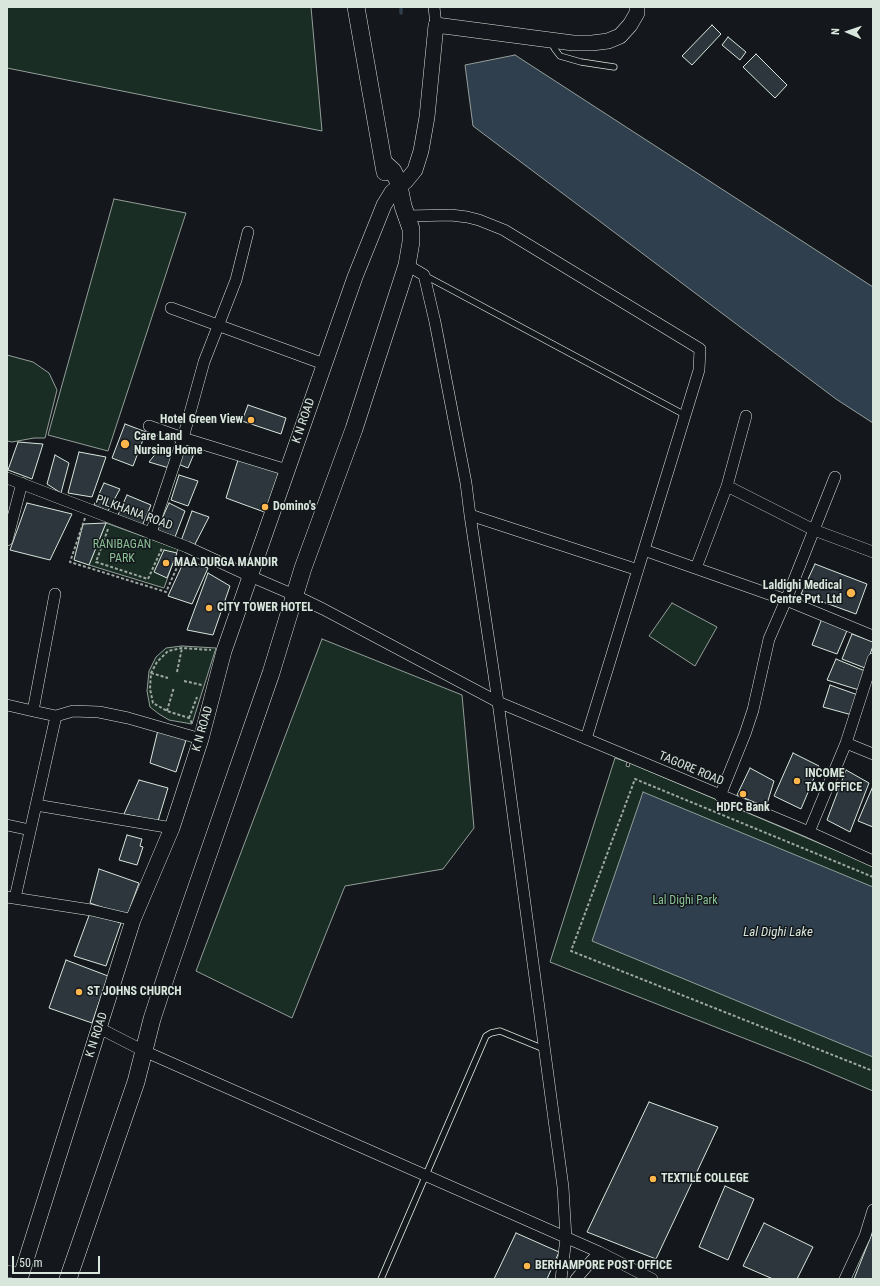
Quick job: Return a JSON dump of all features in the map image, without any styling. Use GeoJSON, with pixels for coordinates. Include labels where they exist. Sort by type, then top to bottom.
{"type":"FeatureCollection","features":[{"type":"Feature","properties":{"kind":"main road"},"geometry":{"type":"LineString","coordinates":[[68,1279],[128,1105],[167,973],[216,836],[271,673],[294,594],[318,524],[354,429],[407,265],[411,242],[411,229],[396,188],[393,171],[383,162],[372,107],[356,7]]}},
{"type":"Feature","properties":{"kind":"street"},"geometry":{"type":"LineString","coordinates":[[434,7],[436,25],[552,40],[592,43],[620,36],[630,25],[637,13],[637,7]]}},
{"type":"Feature","properties":{"kind":"street","name":"K N ROAD"},"geometry":{"type":"LineString","coordinates":[[16,1275],[133,920],[172,828],[201,739],[224,651],[355,277],[384,205],[396,188],[406,181],[415,170],[421,151],[427,117],[436,25]]}},
{"type":"Feature","properties":{"kind":"street"},"geometry":{"type":"LineString","coordinates":[[405,211],[467,217],[504,230],[700,350],[699,370],[586,739]]}},
{"type":"Feature","properties":{"kind":"street"},"geometry":{"type":"LineString","coordinates":[[151,533],[183,438],[204,362],[236,280],[248,232]]}},
{"type":"Feature","properties":{"kind":"street"},"geometry":{"type":"LineString","coordinates":[[407,265],[424,275],[438,337],[466,483],[498,702],[563,1187],[566,1238],[561,1279]]}},
{"type":"Feature","properties":{"kind":"street"},"geometry":{"type":"LineString","coordinates":[[171,308],[324,364]]}},
{"type":"Feature","properties":{"kind":"street"},"geometry":{"type":"LineString","coordinates":[[696,568],[726,486],[746,416]]}},
{"type":"Feature","properties":{"kind":"street"},"geometry":{"type":"LineString","coordinates":[[150,426],[183,438],[287,470]]}},
{"type":"Feature","properties":{"kind":"street"},"geometry":{"type":"LineString","coordinates":[[720,796],[753,710],[769,639],[835,477]]}},
{"type":"Feature","properties":{"kind":"street","name":"PILKHANA ROAD"},"geometry":{"type":"LineString","coordinates":[[7,478],[187,547],[250,576],[294,594]]}},
{"type":"Feature","properties":{"kind":"street"},"geometry":{"type":"LineString","coordinates":[[7,540],[22,483]]}},
{"type":"Feature","properties":{"kind":"street"},"geometry":{"type":"LineString","coordinates":[[726,486],[814,530],[873,552]]}},
{"type":"Feature","properties":{"kind":"street"},"geometry":{"type":"LineString","coordinates":[[470,515],[638,570]]}},
{"type":"Feature","properties":{"kind":"street"},"geometry":{"type":"LineString","coordinates":[[644,550],[786,600],[873,636]]}},
{"type":"Feature","properties":{"kind":"street"},"geometry":{"type":"LineString","coordinates":[[33,711],[55,594]]}},
{"type":"Feature","properties":{"kind":"street","name":"TAGORE ROAD"},"geometry":{"type":"LineString","coordinates":[[294,594],[498,702],[720,796],[872,858]]}},
{"type":"Feature","properties":{"kind":"street"},"geometry":{"type":"LineString","coordinates":[[809,832],[846,743],[873,659]]}},
{"type":"Feature","properties":{"kind":"street"},"geometry":{"type":"LineString","coordinates":[[7,705],[56,716],[73,711],[98,712],[128,718],[201,739]]}},
{"type":"Feature","properties":{"kind":"street"},"geometry":{"type":"LineString","coordinates":[[56,716],[30,830],[11,897],[91,910],[133,920]]}},
{"type":"Feature","properties":{"kind":"street"},"geometry":{"type":"LineString","coordinates":[[846,743],[873,754]]}},
{"type":"Feature","properties":{"kind":"street"},"geometry":{"type":"LineString","coordinates":[[36,805],[172,828]]}},
{"type":"Feature","properties":{"kind":"street"},"geometry":{"type":"LineString","coordinates":[[7,825],[30,830]]}},
{"type":"Feature","properties":{"kind":"street"},"geometry":{"type":"LineString","coordinates":[[98,1028],[144,1051],[599,1252],[652,1279]]}},
{"type":"Feature","properties":{"kind":"street"},"geometry":{"type":"LineString","coordinates":[[845,1279],[865,1236],[873,1210]]}},
{"type":"Feature","properties":{"kind":"street"},"geometry":{"type":"LineString","coordinates":[[576,1279],[599,1252]]}},
{"type":"Feature","properties":{"kind":"lane"},"geometry":{"type":"LineString","coordinates":[[552,40],[554,48],[560,56],[581,62],[614,67]]}},
{"type":"Feature","properties":{"kind":"lane"},"geometry":{"type":"LineString","coordinates":[[424,275],[685,415]]}},
{"type":"Feature","properties":{"kind":"lane"},"geometry":{"type":"LineString","coordinates":[[381,1279],[486,1036],[500,1031],[544,1049]]}},
{"type":"Feature","properties":{"kind":"path"},"geometry":{"type":"LineString","coordinates":[[88,510],[70,562],[166,592],[187,547]]}},
{"type":"Feature","properties":{"kind":"path"},"geometry":{"type":"LineString","coordinates":[[109,527],[96,562],[148,579],[162,548]]}},
{"type":"Feature","properties":{"kind":"path"},"geometry":{"type":"LineString","coordinates":[[201,739],[189,718],[168,711],[153,703],[150,689],[150,673],[157,662],[168,651],[182,648],[224,651]]}},
{"type":"Feature","properties":{"kind":"path"},"geometry":{"type":"LineString","coordinates":[[177,672],[182,648]]}},
{"type":"Feature","properties":{"kind":"path"},"geometry":{"type":"LineString","coordinates":[[150,673],[168,678]]}},
{"type":"Feature","properties":{"kind":"path"},"geometry":{"type":"LineString","coordinates":[[184,681],[202,685],[189,718]]}},
{"type":"Feature","properties":{"kind":"path"},"geometry":{"type":"LineString","coordinates":[[168,711],[174,687]]}},
{"type":"Feature","properties":{"kind":"path"},"geometry":{"type":"LineString","coordinates":[[873,877],[635,779],[570,951],[873,1071]]}},
{"type":"Feature","properties":{"kind":"green space"},"geometry":{"type":"Polygon","coordinates":[[[7,7],[311,7],[322,131],[7,68],[7,7]]]}},
{"type":"Feature","properties":{"kind":"green space"},"geometry":{"type":"Polygon","coordinates":[[[114,199],[186,213],[108,451],[48,435],[114,199]]]}},
{"type":"Feature","properties":{"kind":"green space"},"geometry":{"type":"Polygon","coordinates":[[[7,355],[33,362],[49,373],[57,390],[45,438],[34,438],[12,442],[7,441],[7,355]]]}},
{"type":"Feature","properties":{"kind":"green space","name":"RANIBAGAN PARK"},"geometry":{"type":"Polygon","coordinates":[[[106,523],[178,549],[164,588],[89,565],[106,523]]]}},
{"type":"Feature","properties":{"kind":"green space"},"geometry":{"type":"Polygon","coordinates":[[[672,603],[717,627],[695,666],[649,636],[672,603]]]}},
{"type":"Feature","properties":{"kind":"green space"},"geometry":{"type":"Polygon","coordinates":[[[322,639],[462,695],[474,828],[443,869],[345,886],[292,1018],[196,971],[322,639]]]}},
{"type":"Feature","properties":{"kind":"green space"},"geometry":{"type":"Polygon","coordinates":[[[182,646],[216,648],[192,724],[169,720],[159,714],[150,707],[147,691],[149,671],[156,657],[166,648],[182,646]]]}},
{"type":"Feature","properties":{"kind":"green space","name":"Lal Dighi Lake"},"geometry":{"type":"Polygon","coordinates":[[[615,758],[627,762],[626,766],[629,767],[630,763],[873,866],[873,1091],[807,1063],[550,962],[615,758]]]}},
{"type":"Feature","properties":{"kind":"water"},"geometry":{"type":"Polygon","coordinates":[[[515,55],[873,287],[873,423],[836,399],[473,126],[465,65],[515,55]]]}},
{"type":"Feature","properties":{"kind":"water","name":"Lal Dighi Lake"},"geometry":{"type":"Polygon","coordinates":[[[643,792],[873,887],[873,1057],[592,941],[643,792]]]}},
{"type":"Feature","properties":{"kind":"building"},"geometry":{"type":"Polygon","coordinates":[[[712,25],[721,34],[692,65],[682,56],[712,25]]]}},
{"type":"Feature","properties":{"kind":"building"},"geometry":{"type":"Polygon","coordinates":[[[728,37],[746,52],[740,60],[722,45],[728,37]]]}},
{"type":"Feature","properties":{"kind":"building"},"geometry":{"type":"Polygon","coordinates":[[[756,54],[787,85],[775,98],[743,67],[756,54]]]}},
{"type":"Feature","properties":{"kind":"building"},"geometry":{"type":"Polygon","coordinates":[[[248,405],[286,418],[281,434],[242,421],[248,405]]]}},
{"type":"Feature","properties":{"kind":"building"},"geometry":{"type":"Polygon","coordinates":[[[125,424],[146,432],[133,466],[112,458],[125,424]]]}},
{"type":"Feature","properties":{"kind":"building"},"geometry":{"type":"Polygon","coordinates":[[[18,442],[43,444],[32,479],[8,470],[18,442]]]}},
{"type":"Feature","properties":{"kind":"building"},"geometry":{"type":"Polygon","coordinates":[[[185,445],[196,449],[188,468],[178,464],[185,445]]]}},
{"type":"Feature","properties":{"kind":"building"},"geometry":{"type":"Polygon","coordinates":[[[79,452],[106,457],[92,497],[68,493],[79,452]]]}},
{"type":"Feature","properties":{"kind":"building"},"geometry":{"type":"Polygon","coordinates":[[[157,452],[172,457],[169,468],[149,462],[157,452]]]}},
{"type":"Feature","properties":{"kind":"building"},"geometry":{"type":"Polygon","coordinates":[[[55,455],[69,463],[61,493],[47,484],[55,455]]]}},
{"type":"Feature","properties":{"kind":"building"},"geometry":{"type":"Polygon","coordinates":[[[238,460],[279,472],[267,513],[226,498],[238,460]]]}},
{"type":"Feature","properties":{"kind":"building"},"geometry":{"type":"Polygon","coordinates":[[[179,475],[198,481],[188,506],[171,500],[179,475]]]}},
{"type":"Feature","properties":{"kind":"building"},"geometry":{"type":"Polygon","coordinates":[[[104,483],[120,489],[108,511],[94,505],[104,483]]]}},
{"type":"Feature","properties":{"kind":"building"},"geometry":{"type":"Polygon","coordinates":[[[127,495],[151,505],[142,526],[118,515],[127,495]]]}},
{"type":"Feature","properties":{"kind":"building"},"geometry":{"type":"Polygon","coordinates":[[[27,503],[72,514],[50,560],[10,550],[27,503]]]}},
{"type":"Feature","properties":{"kind":"building"},"geometry":{"type":"Polygon","coordinates":[[[169,503],[185,511],[175,537],[157,530],[169,503]]]}},
{"type":"Feature","properties":{"kind":"building"},"geometry":{"type":"Polygon","coordinates":[[[192,511],[209,517],[194,546],[181,541],[192,511]]]}},
{"type":"Feature","properties":{"kind":"building"},"geometry":{"type":"Polygon","coordinates":[[[106,523],[89,565],[74,560],[83,524],[106,523]]]}},
{"type":"Feature","properties":{"kind":"building","name":"MAA DURGA MANDIR"},"geometry":{"type":"Polygon","coordinates":[[[164,550],[177,553],[167,578],[154,572],[164,550]]]}},
{"type":"Feature","properties":{"kind":"building"},"geometry":{"type":"Polygon","coordinates":[[[244,558],[252,561],[248,567],[240,563],[244,558]]]}},
{"type":"Feature","properties":{"kind":"building"},"geometry":{"type":"Polygon","coordinates":[[[185,559],[208,568],[192,604],[168,596],[185,559]]]}},
{"type":"Feature","properties":{"kind":"building"},"geometry":{"type":"Polygon","coordinates":[[[815,564],[867,584],[856,614],[801,594],[815,564]]]}},
{"type":"Feature","properties":{"kind":"building","name":"CITY TOWER HOTEL"},"geometry":{"type":"Polygon","coordinates":[[[208,573],[230,586],[213,635],[187,630],[208,573]]]}},
{"type":"Feature","properties":{"kind":"building"},"geometry":{"type":"Polygon","coordinates":[[[824,613],[849,626],[837,654],[812,645],[824,613]]]}},
{"type":"Feature","properties":{"kind":"building"},"geometry":{"type":"Polygon","coordinates":[[[852,634],[873,642],[865,668],[842,659],[852,634]]]}},
{"type":"Feature","properties":{"kind":"building"},"geometry":{"type":"Polygon","coordinates":[[[836,659],[865,671],[859,690],[827,680],[836,659]]]}},
{"type":"Feature","properties":{"kind":"building"},"geometry":{"type":"Polygon","coordinates":[[[830,685],[858,695],[852,715],[823,707],[830,685]]]}},
{"type":"Feature","properties":{"kind":"building"},"geometry":{"type":"Polygon","coordinates":[[[158,730],[187,737],[176,772],[150,763],[158,730]]]}},
{"type":"Feature","properties":{"kind":"building","name":"INCOME TAX OFFICE"},"geometry":{"type":"Polygon","coordinates":[[[793,753],[819,766],[801,809],[774,796],[793,753]]]}},
{"type":"Feature","properties":{"kind":"building"},"geometry":{"type":"Polygon","coordinates":[[[750,768],[774,781],[766,807],[737,795],[750,768]]]}},
{"type":"Feature","properties":{"kind":"building"},"geometry":{"type":"Polygon","coordinates":[[[846,770],[869,783],[850,832],[827,820],[846,770]]]}},
{"type":"Feature","properties":{"kind":"building"},"geometry":{"type":"Polygon","coordinates":[[[139,780],[168,788],[158,821],[124,814],[139,780]]]}},
{"type":"Feature","properties":{"kind":"building"},"geometry":{"type":"Polygon","coordinates":[[[873,786],[873,827],[858,821],[873,786]]]}},
{"type":"Feature","properties":{"kind":"building"},"geometry":{"type":"Polygon","coordinates":[[[127,835],[142,839],[140,846],[143,847],[137,865],[119,860],[127,835]]]}},
{"type":"Feature","properties":{"kind":"building"},"geometry":{"type":"Polygon","coordinates":[[[99,869],[139,883],[127,916],[90,903],[99,869]]]}},
{"type":"Feature","properties":{"kind":"building"},"geometry":{"type":"Polygon","coordinates":[[[90,913],[121,923],[106,966],[74,956],[90,913]]]}},
{"type":"Feature","properties":{"kind":"building","name":"ST JOHNS CHURCH"},"geometry":{"type":"Polygon","coordinates":[[[66,960],[108,976],[92,1023],[49,1008],[66,960]]]}},
{"type":"Feature","properties":{"kind":"building","name":"TEXTILE COLLEGE"},"geometry":{"type":"Polygon","coordinates":[[[649,1102],[718,1127],[656,1259],[587,1232],[649,1102]]]}},
{"type":"Feature","properties":{"kind":"building"},"geometry":{"type":"Polygon","coordinates":[[[725,1186],[754,1199],[728,1260],[699,1247],[725,1186]]]}},
{"type":"Feature","properties":{"kind":"building"},"geometry":{"type":"Polygon","coordinates":[[[764,1223],[813,1247],[797,1279],[773,1279],[743,1266],[764,1223]]]}},
{"type":"Feature","properties":{"kind":"building"},"geometry":{"type":"Polygon","coordinates":[[[873,1231],[873,1279],[854,1279],[873,1231]]]}},
{"type":"Feature","properties":{"kind":"building","name":"BERHAMPORE POST OFFICE"},"geometry":{"type":"Polygon","coordinates":[[[516,1233],[559,1252],[547,1279],[494,1279],[516,1233]]]}},
{"type":"Feature","properties":{"kind":"waterway"},"geometry":{"type":"LineString","coordinates":[[401,7],[401,13]]}},
{"type":"Feature","properties":{"kind":"place","name":"Hotel Green View"},"geometry":{"type":"Point","coordinates":[251,420]}},
{"type":"Feature","properties":{"kind":"place","name":"Care Land Nursing Home"},"geometry":{"type":"Point","coordinates":[125,444]}},
{"type":"Feature","properties":{"kind":"place","name":"Domino's"},"geometry":{"type":"Point","coordinates":[265,507]}},
{"type":"Feature","properties":{"kind":"place","name":"MAA DURGA MANDIR"},"geometry":{"type":"Point","coordinates":[166,563]}},
{"type":"Feature","properties":{"kind":"place","name":"Laldighi Medical Centre Pvt. Ltd"},"geometry":{"type":"Point","coordinates":[851,593]}},
{"type":"Feature","properties":{"kind":"place","name":"CITY TOWER HOTEL"},"geometry":{"type":"Point","coordinates":[209,608]}},
{"type":"Feature","properties":{"kind":"place","name":"INCOME TAX OFFICE"},"geometry":{"type":"Point","coordinates":[797,781]}},
{"type":"Feature","properties":{"kind":"place","name":"HDFC Bank"},"geometry":{"type":"Point","coordinates":[743,794]}},
{"type":"Feature","properties":{"kind":"place","name":"ST JOHNS CHURCH"},"geometry":{"type":"Point","coordinates":[79,992]}},
{"type":"Feature","properties":{"kind":"place","name":"TEXTILE COLLEGE"},"geometry":{"type":"Point","coordinates":[653,1179]}},
{"type":"Feature","properties":{"kind":"place","name":"BERHAMPORE POST OFFICE"},"geometry":{"type":"Point","coordinates":[527,1266]}},
{"type":"Feature","properties":{"kind":"park label","name":"Lal Dighi Park"},"geometry":{"type":"Point","coordinates":[685,901]}}]}
